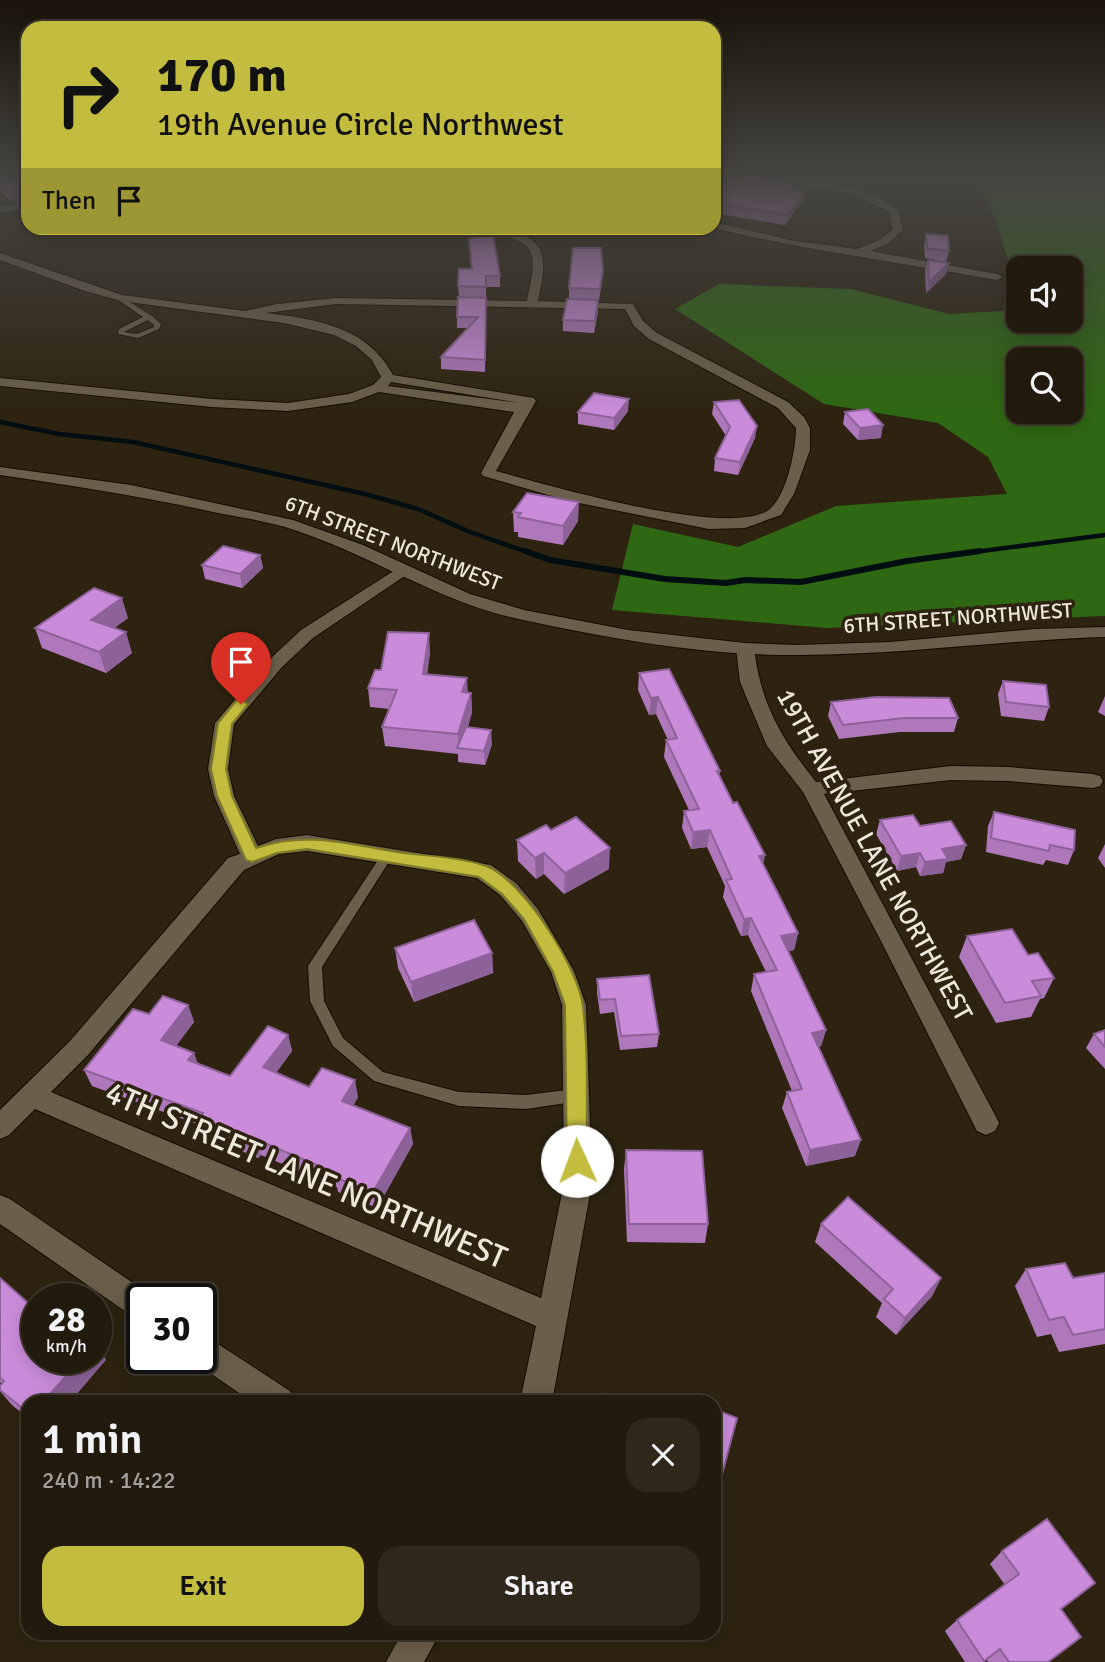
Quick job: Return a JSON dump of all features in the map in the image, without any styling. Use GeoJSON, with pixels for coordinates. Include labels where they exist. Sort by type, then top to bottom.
{"type":"FeatureCollection","features":[{"type":"Feature","properties":{"kind":"street"},"geometry":{"type":"LineString","coordinates":[[2,257],[89,289],[116,296],[315,324],[343,335],[372,354],[380,362],[383,383]]}},
{"type":"Feature","properties":{"kind":"street"},"geometry":{"type":"LineString","coordinates":[[532,304],[537,257]]}},
{"type":"Feature","properties":{"kind":"street"},"geometry":{"type":"LineString","coordinates":[[884,257],[997,277]]}},
{"type":"Feature","properties":{"kind":"street"},"geometry":{"type":"LineString","coordinates":[[0,382],[277,407],[334,402],[366,394],[383,383],[522,409],[488,473],[569,496],[709,524],[745,523],[776,512],[787,494],[803,450],[803,428],[799,420],[772,399],[653,336],[638,323],[628,306],[336,300],[277,307],[247,314]]}},
{"type":"Feature","properties":{"kind":"street","name":"6TH STREET NORTHWEST"},"geometry":{"type":"LineString","coordinates":[[0,471],[131,489],[288,523],[357,548],[464,598],[521,615],[628,635],[745,648],[858,649],[1035,634],[1105,632]]}},
{"type":"Feature","properties":{"kind":"street"},"geometry":{"type":"LineString","coordinates":[[252,856],[224,796],[218,769],[225,723],[276,663],[307,634],[403,570]]}},
{"type":"Feature","properties":{"kind":"street","name":"19TH AVENUE LANE NORTHWEST"},"geometry":{"type":"LineString","coordinates":[[745,648],[754,700],[777,746],[811,789],[986,1123]]}},
{"type":"Feature","properties":{"kind":"street"},"geometry":{"type":"LineString","coordinates":[[811,789],[951,773],[1008,774],[1093,781]]}},
{"type":"Feature","properties":{"kind":"street"},"geometry":{"type":"LineString","coordinates":[[0,1127],[79,1048],[236,864],[276,847],[307,843],[483,872],[508,889],[530,915],[562,971],[574,1005],[578,1183],[537,1395]]}},
{"type":"Feature","properties":{"kind":"street","name":"4TH STREET LANE NORTHWEST"},"geometry":{"type":"LineString","coordinates":[[32,1096],[553,1318]]}},
{"type":"Feature","properties":{"kind":"street"},"geometry":{"type":"LineString","coordinates":[[0,1208],[126,1295]]}},
{"type":"Feature","properties":{"kind":"street"},"geometry":{"type":"LineString","coordinates":[[217,1359],[269,1395]]}},
{"type":"Feature","properties":{"kind":"street"},"geometry":{"type":"LineString","coordinates":[[404,1662],[418,1640]]}},
{"type":"Feature","properties":{"kind":"lane"},"geometry":{"type":"LineString","coordinates":[[116,296],[150,317],[158,324],[157,328],[138,336],[120,333],[132,323],[150,317]]}},
{"type":"Feature","properties":{"kind":"lane"},"geometry":{"type":"LineString","coordinates":[[386,857],[315,966],[317,1001],[338,1042],[379,1077],[460,1099],[526,1102],[575,1096]]}},
{"type":"Feature","properties":{"kind":"green space"},"geometry":{"type":"Polygon","coordinates":[[[1083,257],[1105,257],[1105,616],[826,628],[612,610],[633,524],[738,547],[836,506],[1007,494],[988,457],[938,423],[824,404],[675,309],[719,284],[851,289],[949,314],[1006,311],[1006,333],[1083,333],[1083,257]]]}},
{"type":"Feature","properties":{"kind":"building"},"geometry":{"type":"Polygon","coordinates":[[[471,257],[497,257],[500,276],[486,276],[486,287],[458,286],[459,269],[472,269],[471,257]]]}},
{"type":"Feature","properties":{"kind":"building"},"geometry":{"type":"Polygon","coordinates":[[[572,257],[602,257],[600,289],[569,288],[572,257]]]}},
{"type":"Feature","properties":{"kind":"building"},"geometry":{"type":"Polygon","coordinates":[[[928,260],[949,263],[929,282],[928,260]]]}},
{"type":"Feature","properties":{"kind":"building"},"geometry":{"type":"Polygon","coordinates":[[[458,297],[486,298],[485,360],[441,357],[478,317],[457,317],[458,297]]]}},
{"type":"Feature","properties":{"kind":"building"},"geometry":{"type":"Polygon","coordinates":[[[567,299],[598,300],[595,321],[563,320],[567,299]]]}},
{"type":"Feature","properties":{"kind":"building"},"geometry":{"type":"Polygon","coordinates":[[[594,393],[629,399],[614,418],[578,412],[594,393]]]}},
{"type":"Feature","properties":{"kind":"building"},"geometry":{"type":"Polygon","coordinates":[[[739,400],[757,426],[740,462],[715,458],[730,427],[714,402],[739,400]]]}},
{"type":"Feature","properties":{"kind":"building"},"geometry":{"type":"Polygon","coordinates":[[[868,409],[883,425],[860,428],[845,412],[868,409]]]}},
{"type":"Feature","properties":{"kind":"building"},"geometry":{"type":"Polygon","coordinates":[[[527,493],[579,502],[563,526],[518,517],[521,513],[513,512],[527,493]]]}},
{"type":"Feature","properties":{"kind":"building"},"geometry":{"type":"Polygon","coordinates":[[[223,546],[260,555],[240,574],[202,565],[223,546]]]}},
{"type":"Feature","properties":{"kind":"building"},"geometry":{"type":"Polygon","coordinates":[[[94,588],[122,598],[91,620],[126,632],[99,652],[35,628],[94,588]]]}},
{"type":"Feature","properties":{"kind":"building"},"geometry":{"type":"Polygon","coordinates":[[[388,632],[429,633],[423,674],[467,678],[462,692],[471,693],[458,734],[382,727],[397,690],[368,688],[375,670],[381,670],[388,632]]]}},
{"type":"Feature","properties":{"kind":"building"},"geometry":{"type":"Polygon","coordinates":[[[669,669],[733,803],[737,802],[765,855],[759,856],[798,933],[781,936],[826,1030],[812,1033],[861,1140],[810,1150],[787,1092],[802,1089],[754,974],[777,970],[751,918],[744,919],[726,880],[732,879],[710,830],[693,832],[684,811],[699,809],[666,740],[677,738],[658,697],[651,698],[639,673],[669,669]]]}},
{"type":"Feature","properties":{"kind":"building"},"geometry":{"type":"Polygon","coordinates":[[[1003,681],[1046,685],[1049,707],[1006,702],[1003,681]]]}},
{"type":"Feature","properties":{"kind":"building"},"geometry":{"type":"Polygon","coordinates":[[[876,697],[949,698],[958,718],[904,718],[843,725],[831,702],[876,697]]]}},
{"type":"Feature","properties":{"kind":"building"},"geometry":{"type":"Polygon","coordinates":[[[466,727],[491,730],[484,751],[457,748],[466,727]]]}},
{"type":"Feature","properties":{"kind":"building"},"geometry":{"type":"Polygon","coordinates":[[[994,812],[1075,830],[1074,850],[1050,845],[1049,851],[991,838],[994,812]]]}},
{"type":"Feature","properties":{"kind":"building"},"geometry":{"type":"Polygon","coordinates":[[[913,815],[920,826],[951,821],[966,845],[942,849],[948,859],[925,862],[920,853],[901,856],[880,820],[913,815]]]}},
{"type":"Feature","properties":{"kind":"building"},"geometry":{"type":"Polygon","coordinates":[[[576,817],[610,848],[565,873],[544,853],[535,858],[517,840],[546,825],[551,830],[576,817]]]}},
{"type":"Feature","properties":{"kind":"building"},"geometry":{"type":"Polygon","coordinates":[[[474,920],[492,953],[411,982],[395,948],[474,920]]]}},
{"type":"Feature","properties":{"kind":"building"},"geometry":{"type":"Polygon","coordinates":[[[1012,929],[1028,955],[1038,953],[1054,978],[1032,981],[1041,996],[1005,1003],[967,936],[1012,929]]]}},
{"type":"Feature","properties":{"kind":"building"},"geometry":{"type":"Polygon","coordinates":[[[649,975],[659,1034],[621,1036],[615,999],[600,1000],[597,979],[649,975]]]}},
{"type":"Feature","properties":{"kind":"building"},"geometry":{"type":"Polygon","coordinates":[[[163,996],[188,1005],[161,1040],[194,1053],[188,1060],[230,1076],[268,1026],[288,1035],[263,1067],[309,1087],[322,1068],[355,1080],[342,1101],[410,1128],[373,1192],[334,1177],[336,1173],[255,1139],[253,1143],[199,1119],[203,1113],[84,1070],[133,1009],[149,1014],[163,996]]]}},
{"type":"Feature","properties":{"kind":"building"},"geometry":{"type":"Polygon","coordinates":[[[1105,1030],[1105,1047],[1094,1034],[1105,1030]]]}},
{"type":"Feature","properties":{"kind":"building"},"geometry":{"type":"Polygon","coordinates":[[[626,1150],[702,1151],[708,1224],[629,1224],[626,1150]]]}},
{"type":"Feature","properties":{"kind":"building"},"geometry":{"type":"Polygon","coordinates":[[[848,1197],[941,1278],[905,1318],[884,1299],[893,1289],[821,1224],[848,1197]]]}},
{"type":"Feature","properties":{"kind":"building"},"geometry":{"type":"Polygon","coordinates":[[[1065,1263],[1073,1278],[1105,1273],[1105,1329],[1073,1335],[1064,1317],[1049,1320],[1026,1269],[1065,1263]]]}},
{"type":"Feature","properties":{"kind":"building"},"geometry":{"type":"Polygon","coordinates":[[[0,1278],[21,1297],[21,1374],[68,1374],[49,1395],[21,1395],[21,1407],[0,1390],[4,1381],[0,1378],[0,1278]]]}},
{"type":"Feature","properties":{"kind":"building"},"geometry":{"type":"Polygon","coordinates":[[[721,1412],[737,1418],[721,1479],[721,1412]]]}},
{"type":"Feature","properties":{"kind":"building"},"geometry":{"type":"Polygon","coordinates":[[[1047,1519],[1095,1583],[1061,1609],[1081,1637],[1048,1662],[1009,1662],[1000,1649],[984,1661],[957,1620],[1019,1574],[1002,1551],[1047,1519]]]}},
{"type":"Feature","properties":{"kind":"waterway"},"geometry":{"type":"LineString","coordinates":[[0,422],[59,434],[133,442],[365,494],[418,509],[470,532],[530,553]]}},
{"type":"Feature","properties":{"kind":"waterway"},"geometry":{"type":"LineString","coordinates":[[967,553],[1105,535]]}},
{"type":"Feature","properties":{"kind":"waterway"},"geometry":{"type":"LineString","coordinates":[[525,551],[550,560],[665,579],[726,583],[745,580],[801,582],[907,561],[980,551]]}},
{"type":"Feature","properties":{"kind":"route"},"geometry":{"type":"LineString","coordinates":[[241,704],[225,723],[218,769],[224,796],[252,856],[276,847],[307,843],[483,872],[508,889],[530,915],[562,971],[574,1005],[577,1161]]}}]}
